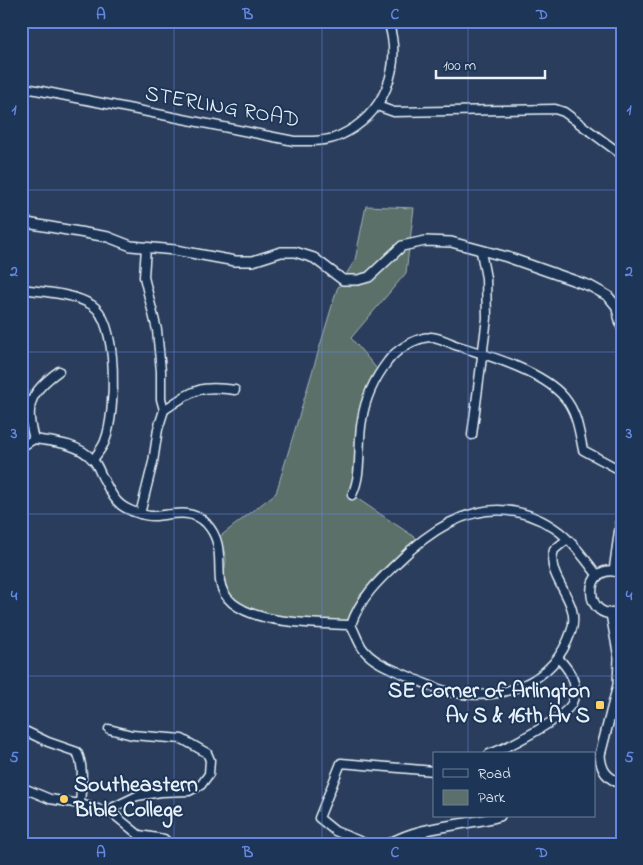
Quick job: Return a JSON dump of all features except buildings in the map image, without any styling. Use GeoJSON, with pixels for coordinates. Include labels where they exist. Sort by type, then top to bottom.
{"type":"FeatureCollection","features":[{"type":"Feature","properties":{"kind":"street","name":"STERLING ROAD"},"geometry":{"type":"LineString","coordinates":[[21,87],[294,141],[316,141],[338,136],[359,124],[377,106],[391,78],[394,58],[393,37],[388,21]]}},
{"type":"Feature","properties":{"kind":"street"},"geometry":{"type":"LineString","coordinates":[[377,106],[394,112],[555,109],[564,112],[622,155]]}},
{"type":"Feature","properties":{"kind":"street"},"geometry":{"type":"LineString","coordinates":[[21,222],[108,238],[131,246],[175,250],[235,261],[254,261],[281,252],[295,252],[314,258],[344,280],[358,280],[369,277],[402,246],[425,241],[450,242],[507,258],[590,286],[608,296],[619,311],[622,328]]}},
{"type":"Feature","properties":{"kind":"street"},"geometry":{"type":"LineString","coordinates":[[140,514],[153,462],[158,429],[164,410],[161,399],[161,371],[157,330],[144,277],[146,247]]}},
{"type":"Feature","properties":{"kind":"street"},"geometry":{"type":"LineString","coordinates":[[472,435],[483,354],[487,305],[481,252]]}},
{"type":"Feature","properties":{"kind":"street"},"geometry":{"type":"LineString","coordinates":[[21,289],[76,298],[93,306],[103,317],[108,330],[112,368],[112,405],[105,440],[93,460]]}},
{"type":"Feature","properties":{"kind":"street"},"geometry":{"type":"LineString","coordinates":[[352,495],[357,484],[364,411],[369,392],[388,360],[410,343],[431,336],[483,354],[535,376],[554,387],[570,405],[575,416],[583,450],[622,471]]}},
{"type":"Feature","properties":{"kind":"street"},"geometry":{"type":"LineString","coordinates":[[34,439],[29,422],[29,408],[35,392],[44,382],[59,371]]}},
{"type":"Feature","properties":{"kind":"street"},"geometry":{"type":"LineString","coordinates":[[164,410],[193,391],[209,386],[236,390]]}},
{"type":"Feature","properties":{"kind":"street"},"geometry":{"type":"LineString","coordinates":[[21,447],[34,439],[71,445],[93,460],[111,495],[120,505],[140,514],[155,516],[174,512],[196,516],[206,523],[213,532],[221,556],[222,589],[228,599],[237,607],[256,615],[294,622],[351,625]]}},
{"type":"Feature","properties":{"kind":"street"},"geometry":{"type":"LineString","coordinates":[[351,625],[365,596],[405,555],[436,530],[463,515],[488,510],[522,514],[556,529],[580,553],[598,576]]}},
{"type":"Feature","properties":{"kind":"street"},"geometry":{"type":"LineString","coordinates":[[622,513],[618,572],[598,576],[592,584],[591,598],[599,609],[611,614],[622,611]]}},
{"type":"Feature","properties":{"kind":"street"},"geometry":{"type":"LineString","coordinates":[[351,625],[362,648],[379,663],[429,686],[450,692],[476,695],[515,690],[544,672],[558,658],[572,630],[573,611],[563,586],[552,568],[554,550],[566,540]]}},
{"type":"Feature","properties":{"kind":"street"},"geometry":{"type":"LineString","coordinates":[[611,614],[619,658],[618,685],[597,769],[622,784]]}},
{"type":"Feature","properties":{"kind":"street"},"geometry":{"type":"LineString","coordinates":[[495,752],[505,749],[565,712],[572,703],[575,684],[569,668],[558,658]]}},
{"type":"Feature","properties":{"kind":"street"},"geometry":{"type":"LineString","coordinates":[[612,714],[622,718]]}},
{"type":"Feature","properties":{"kind":"street"},"geometry":{"type":"LineString","coordinates":[[21,729],[48,742],[77,752],[81,761],[80,804]]}},
{"type":"Feature","properties":{"kind":"street"},"geometry":{"type":"LineString","coordinates":[[109,729],[132,735],[182,739],[207,753],[210,760],[209,774],[201,784],[189,792],[161,792],[137,796],[113,810]]}},
{"type":"Feature","properties":{"kind":"street"},"geometry":{"type":"LineString","coordinates":[[367,844],[335,831],[319,818],[341,763],[433,771]]}},
{"type":"Feature","properties":{"kind":"street"},"geometry":{"type":"LineString","coordinates":[[21,788],[50,799],[113,810],[139,835],[164,839],[169,844]]}},
{"type":"Feature","properties":{"kind":"street"},"geometry":{"type":"LineString","coordinates":[[389,844],[397,839],[422,832],[490,818]]}},
{"type":"Feature","properties":{"kind":"street"},"geometry":{"type":"LineString","coordinates":[[422,832],[425,844]]}},
{"type":"Feature","properties":{"kind":"green space"},"geometry":{"type":"Polygon","coordinates":[[[366,206],[414,208],[406,273],[351,338],[377,369],[365,396],[352,495],[419,540],[361,594],[347,622],[264,613],[236,602],[227,593],[223,581],[226,557],[218,538],[276,493],[337,289],[355,260],[366,206]]]}},
{"type":"Feature","properties":{"kind":"place","name":"SE Corner of Arlington Av S & 16th Av S"},"geometry":{"type":"Point","coordinates":[600,705]}},
{"type":"Feature","properties":{"kind":"place","name":"Southeastern Bible College"},"geometry":{"type":"Point","coordinates":[64,799]}}]}
